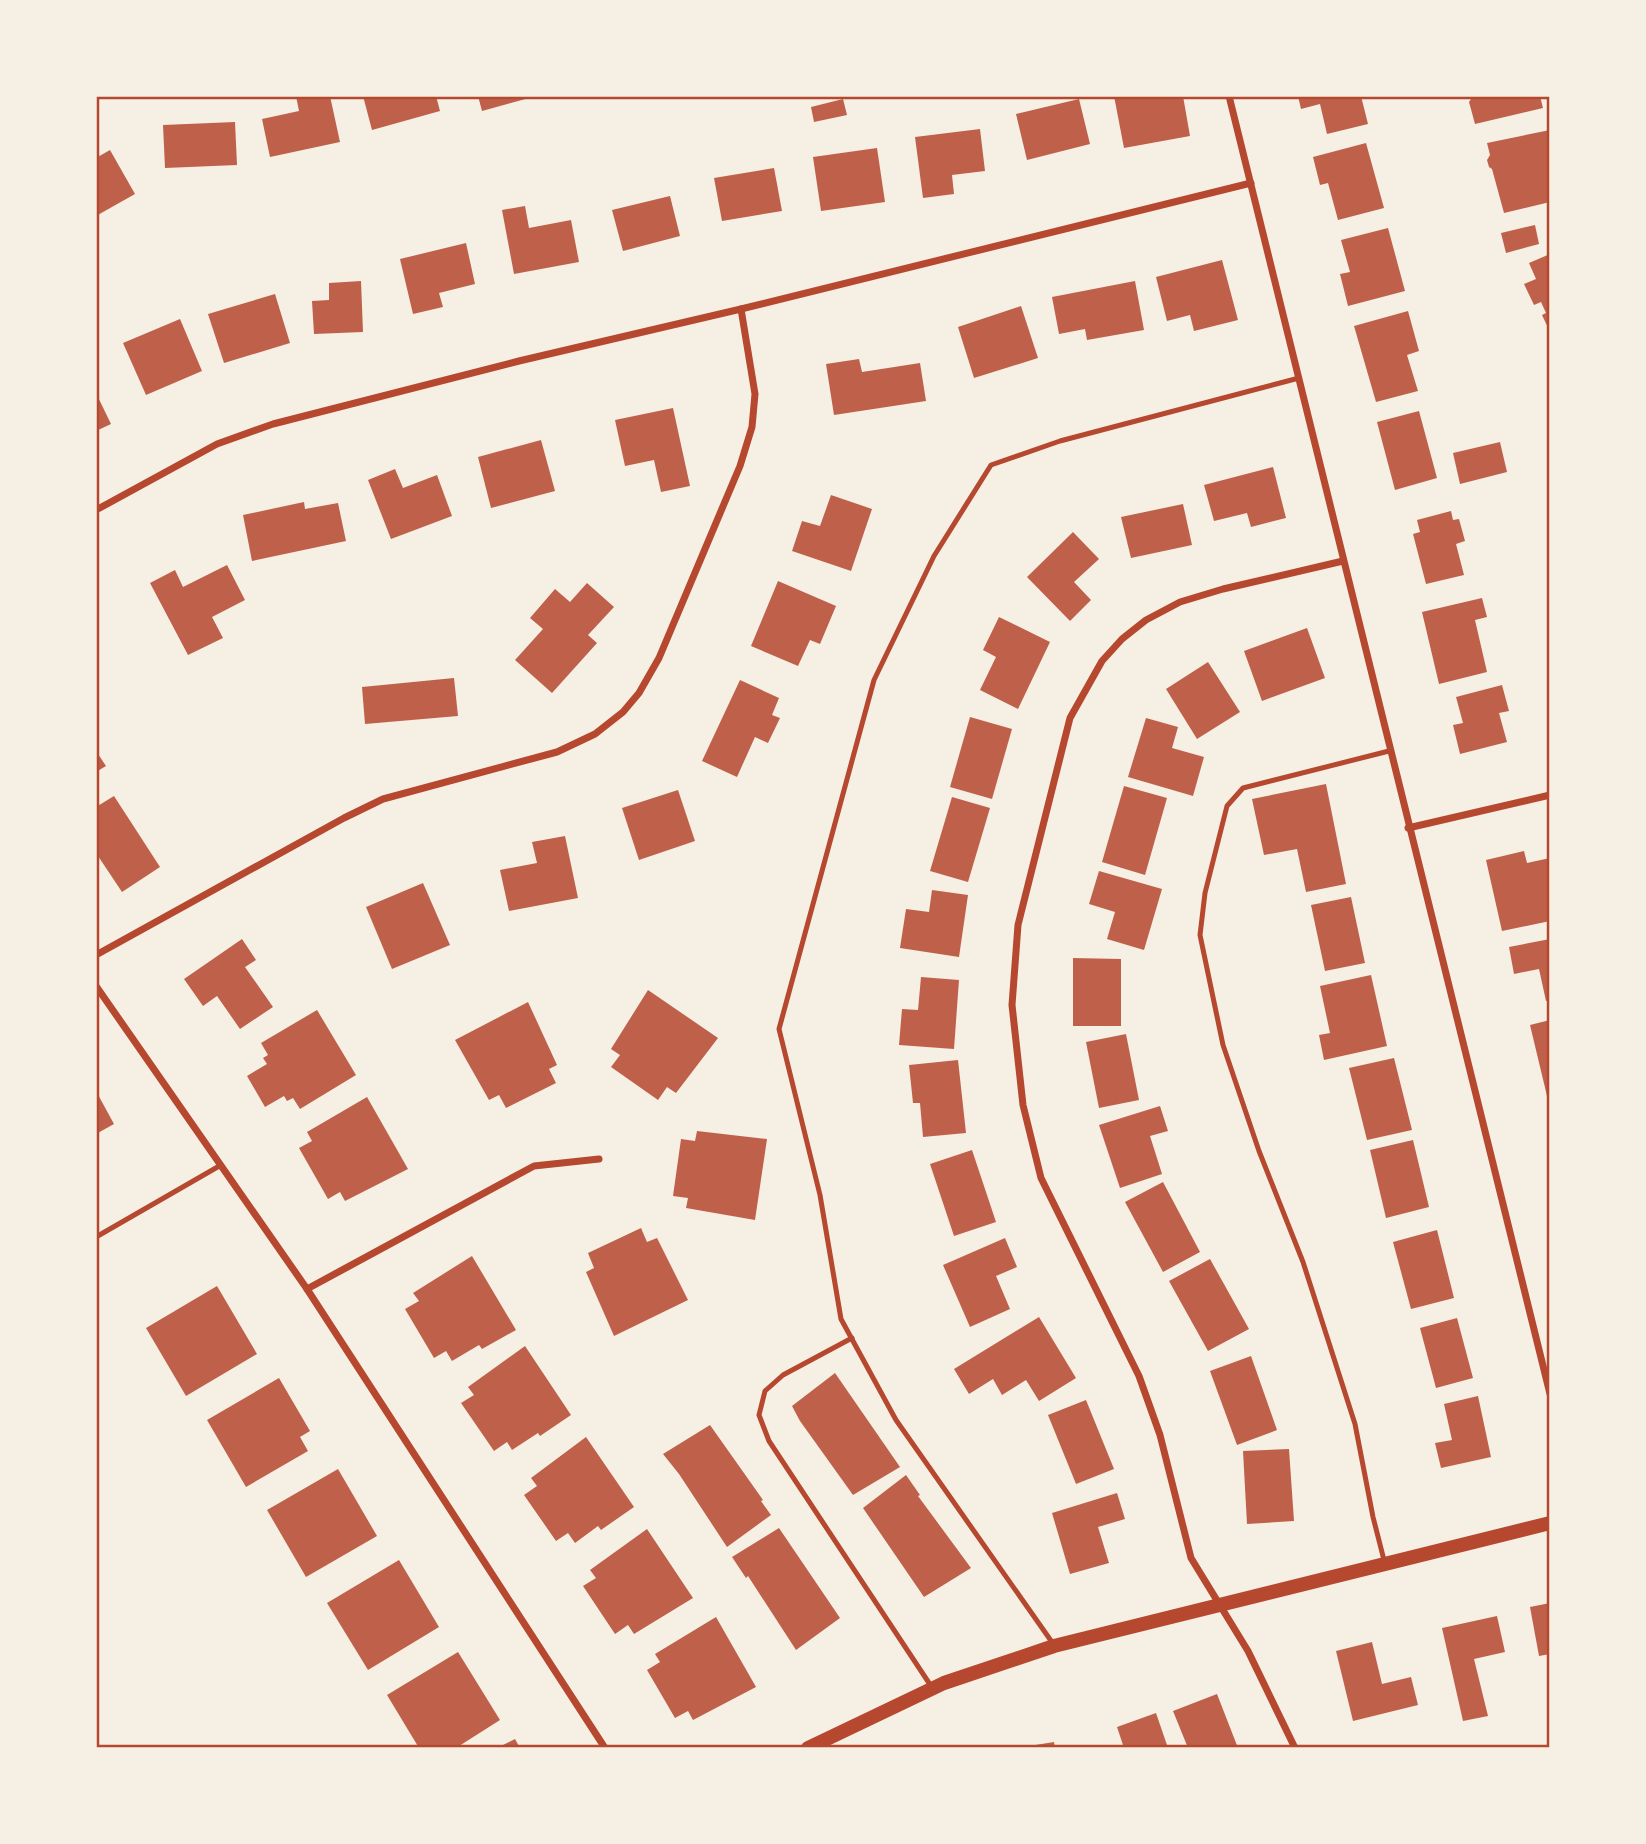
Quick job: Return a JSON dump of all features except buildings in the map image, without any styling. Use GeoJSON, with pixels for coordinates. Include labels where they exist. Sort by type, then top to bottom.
{"type":"FeatureCollection","features":[{"type":"Feature","properties":{"kind":"main road"},"geometry":{"type":"LineString","coordinates":[[808,1748],[933,1688],[1054,1646],[1550,1523]]}},
{"type":"Feature","properties":{"kind":"street"},"geometry":{"type":"LineString","coordinates":[[1229,96],[1550,1394]]}},
{"type":"Feature","properties":{"kind":"street"},"geometry":{"type":"LineString","coordinates":[[96,510],[217,444],[273,424],[519,360],[741,309],[1251,183]]}},
{"type":"Feature","properties":{"kind":"street"},"geometry":{"type":"LineString","coordinates":[[96,955],[383,799],[557,752],[595,734],[623,712],[639,693],[659,658],[740,466],[751,427],[755,394],[741,309]]}},
{"type":"Feature","properties":{"kind":"street"},"geometry":{"type":"LineString","coordinates":[[1295,1748],[1248,1651],[1191,1558],[1160,1436],[1139,1376],[1041,1178],[1023,1105],[1012,1005],[1018,925],[1070,718],[1102,661],[1122,639],[1146,620],[1180,602],[1223,589],[1343,561]]}},
{"type":"Feature","properties":{"kind":"street"},"geometry":{"type":"LineString","coordinates":[[1408,828],[1550,795]]}},
{"type":"Feature","properties":{"kind":"street"},"geometry":{"type":"LineString","coordinates":[[96,986],[307,1289],[605,1748]]}},
{"type":"Feature","properties":{"kind":"street"},"geometry":{"type":"LineString","coordinates":[[307,1289],[534,1166],[599,1159]]}},
{"type":"Feature","properties":{"kind":"lane"},"geometry":{"type":"LineString","coordinates":[[1054,1646],[897,1420],[841,1319],[820,1195],[779,1029],[874,680],[934,556],[991,465],[1060,441],[1299,378]]}},
{"type":"Feature","properties":{"kind":"lane"},"geometry":{"type":"LineString","coordinates":[[1385,1564],[1354,1424],[1303,1262],[1259,1151],[1223,1045],[1200,934],[1205,893],[1227,806],[1243,788],[1390,751]]}},
{"type":"Feature","properties":{"kind":"lane"},"geometry":{"type":"LineString","coordinates":[[96,1237],[221,1165]]}},
{"type":"Feature","properties":{"kind":"lane"},"geometry":{"type":"LineString","coordinates":[[852,1338],[783,1375],[765,1391],[759,1415],[769,1440],[933,1688]]}}]}
